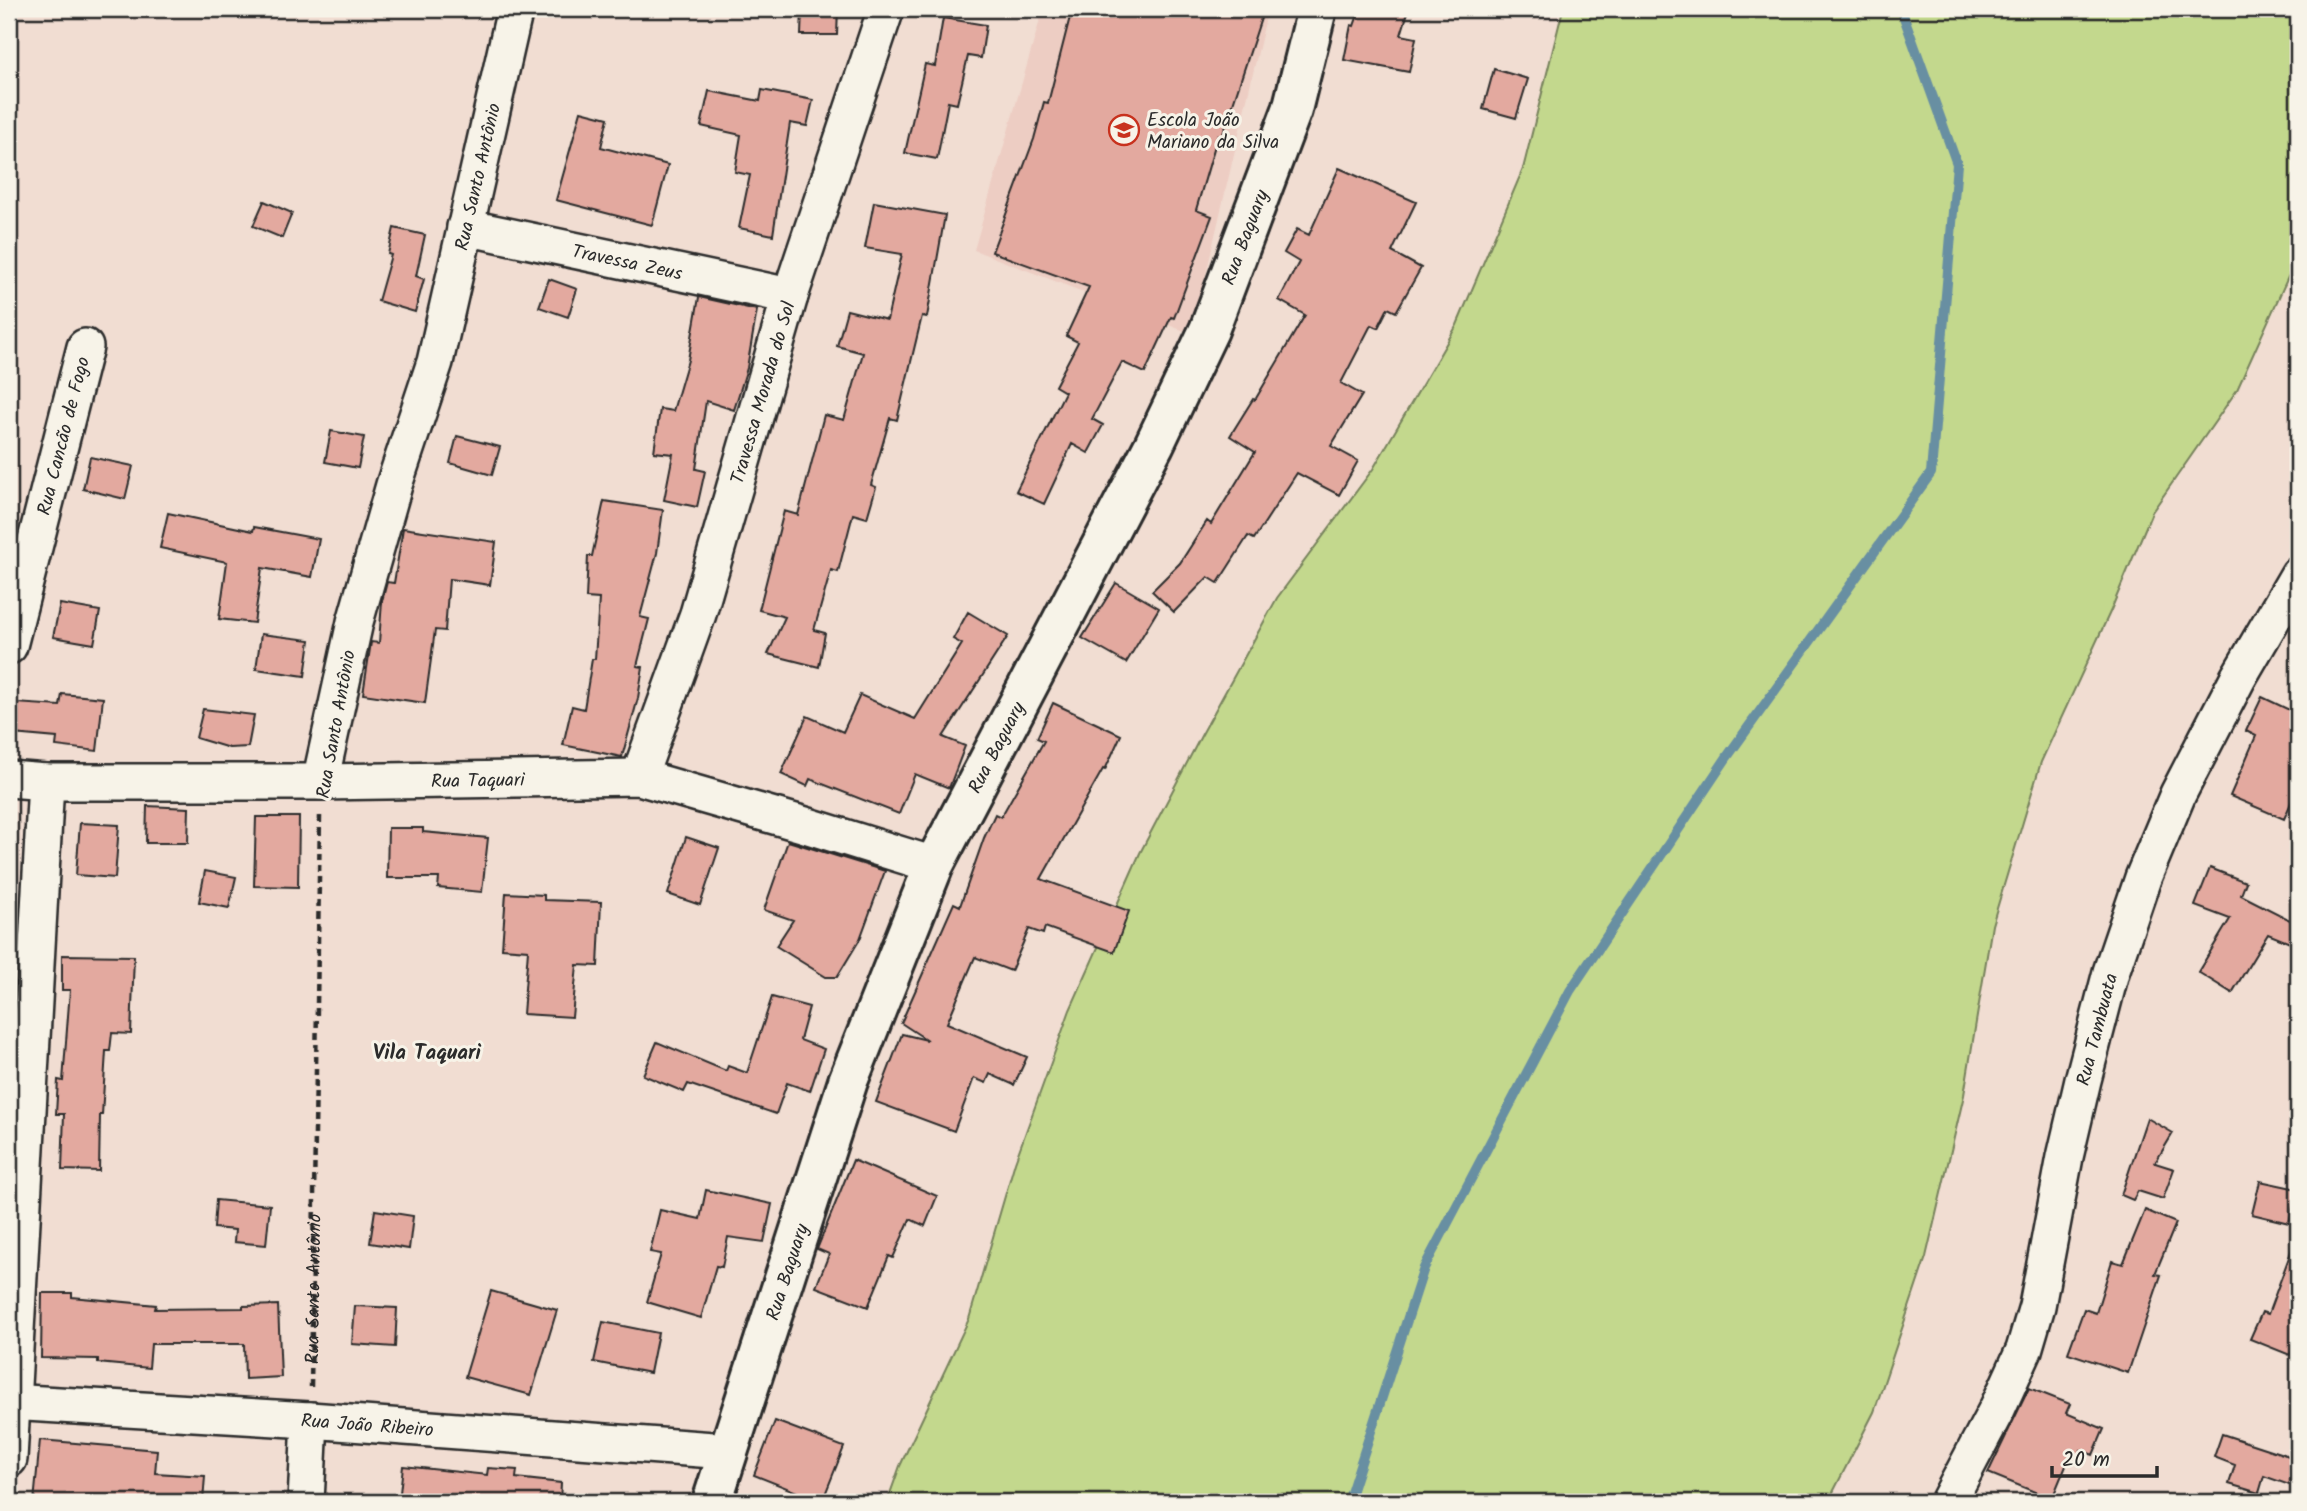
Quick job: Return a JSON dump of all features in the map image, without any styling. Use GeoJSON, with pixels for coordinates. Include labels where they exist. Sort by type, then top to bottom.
{"type":"FeatureCollection","features":[{"type":"Feature","properties":{"kind":"street","name":"Rua Santo Antônio"},"geometry":{"type":"LineString","coordinates":[[320,782],[355,622],[394,485],[435,362],[515,9]]}},
{"type":"Feature","properties":{"kind":"street","name":"Travessa Morada do Sol"},"geometry":{"type":"LineString","coordinates":[[639,777],[698,614],[790,296],[886,9]]}},
{"type":"Feature","properties":{"kind":"street","name":"Rua Baguary"},"geometry":{"type":"LineString","coordinates":[[712,1502],[848,1081],[934,865],[1154,445],[1209,331],[1292,110],[1317,9]]}},
{"type":"Feature","properties":{"kind":"street","name":"Travessa Zeus"},"geometry":{"type":"LineString","coordinates":[[465,227],[790,296]]}},
{"type":"Feature","properties":{"kind":"street","name":"Rua Cancão de Fogo"},"geometry":{"type":"LineString","coordinates":[[9,646],[85,347]]}},
{"type":"Feature","properties":{"kind":"street","name":"Rua Tambuata"},"geometry":{"type":"LineString","coordinates":[[1948,1502],[1998,1407],[2024,1350],[2036,1307],[2064,1157],[2083,1080],[2111,972],[2143,877],[2178,794],[2238,678],[2298,575]]}},
{"type":"Feature","properties":{"kind":"street","name":"Rua Taquari"},"geometry":{"type":"LineString","coordinates":[[9,779],[46,782],[320,782],[639,777],[934,865]]}},
{"type":"Feature","properties":{"kind":"street"},"geometry":{"type":"LineString","coordinates":[[9,1459],[10,1402],[46,782]]}},
{"type":"Feature","properties":{"kind":"street","name":"Rua João Ribeiro"},"geometry":{"type":"LineString","coordinates":[[10,1402],[310,1420],[727,1451]]}},
{"type":"Feature","properties":{"kind":"street"},"geometry":{"type":"LineString","coordinates":[[306,1502],[310,1420]]}},
{"type":"Feature","properties":{"kind":"path","name":"Rua Santo Antônio"},"geometry":{"type":"LineString","coordinates":[[310,1420],[320,782]]}},
{"type":"Feature","properties":{"kind":"shaded area","name":"Escola João Mariano da Silva"},"geometry":{"type":"Polygon","coordinates":[[[1043,9],[1268,9],[1192,334],[974,250],[1043,9]]]}},
{"type":"Feature","properties":{"kind":"green space"},"geometry":{"type":"Polygon","coordinates":[[[1563,9],[2298,9],[2298,255],[2237,390],[2152,512],[2111,610],[2041,762],[1992,925],[1964,1095],[1926,1257],[1874,1412],[1828,1502],[887,1502],[900,1466],[969,1319],[1015,1162],[1070,1010],[1140,853],[1277,598],[1373,469],[1457,325],[1523,169],[1563,9]]]}},
{"type":"Feature","properties":{"kind":"building"},"geometry":{"type":"Polygon","coordinates":[[[802,9],[838,9],[837,35],[801,35],[802,9]]]}},
{"type":"Feature","properties":{"kind":"building","name":"Escola João Mariano da Silva"},"geometry":{"type":"Polygon","coordinates":[[[1072,9],[1264,9],[1222,137],[1218,135],[1196,210],[1212,216],[1174,318],[1171,317],[1145,373],[1122,362],[1092,419],[1103,425],[1088,453],[1072,444],[1044,504],[1016,491],[1065,392],[1055,386],[1078,342],[1066,336],[1089,287],[992,252],[1034,139],[1044,102],[1048,103],[1072,9]]]}},
{"type":"Feature","properties":{"kind":"building"},"geometry":{"type":"Polygon","coordinates":[[[1360,9],[1409,9],[1401,35],[1416,38],[1409,72],[1344,60],[1351,25],[1354,26],[1360,9]]]}},
{"type":"Feature","properties":{"kind":"building"},"geometry":{"type":"Polygon","coordinates":[[[943,18],[986,25],[981,58],[968,56],[957,104],[948,102],[937,159],[905,153],[925,64],[935,66],[943,18]]]}},
{"type":"Feature","properties":{"kind":"building"},"geometry":{"type":"Polygon","coordinates":[[[1494,69],[1528,79],[1516,118],[1483,109],[1494,69]]]}},
{"type":"Feature","properties":{"kind":"building"},"geometry":{"type":"Polygon","coordinates":[[[762,90],[813,100],[807,126],[790,123],[773,235],[739,228],[750,175],[735,172],[741,135],[701,126],[709,91],[760,101],[762,90]]]}},
{"type":"Feature","properties":{"kind":"building"},"geometry":{"type":"Polygon","coordinates":[[[581,111],[608,118],[601,147],[668,165],[652,225],[556,200],[581,111]]]}},
{"type":"Feature","properties":{"kind":"building"},"geometry":{"type":"Polygon","coordinates":[[[1339,168],[1416,202],[1392,252],[1421,268],[1396,312],[1388,308],[1378,328],[1371,325],[1341,383],[1362,395],[1331,446],[1358,461],[1339,495],[1297,473],[1254,539],[1248,536],[1218,583],[1208,577],[1174,612],[1152,591],[1180,563],[1207,521],[1211,524],[1255,452],[1230,436],[1253,399],[1255,400],[1305,315],[1279,300],[1299,262],[1284,253],[1297,229],[1309,235],[1339,168]]]}},
{"type":"Feature","properties":{"kind":"building"},"geometry":{"type":"Polygon","coordinates":[[[264,201],[292,213],[282,238],[253,226],[264,201]]]}},
{"type":"Feature","properties":{"kind":"building"},"geometry":{"type":"Polygon","coordinates":[[[874,202],[945,215],[927,317],[922,316],[897,420],[890,418],[871,485],[876,487],[867,518],[853,514],[838,572],[831,570],[814,630],[825,633],[819,667],[768,654],[785,617],[759,610],[784,511],[798,515],[824,415],[844,420],[863,353],[837,346],[847,310],[887,320],[902,254],[865,248],[874,202]]]}},
{"type":"Feature","properties":{"kind":"building"},"geometry":{"type":"Polygon","coordinates":[[[394,228],[425,235],[416,276],[424,279],[415,312],[378,301],[391,255],[388,254],[394,228]]]}},
{"type":"Feature","properties":{"kind":"building"},"geometry":{"type":"Polygon","coordinates":[[[549,279],[577,289],[568,317],[539,307],[549,279]]]}},
{"type":"Feature","properties":{"kind":"building"},"geometry":{"type":"Polygon","coordinates":[[[699,297],[757,310],[747,368],[734,410],[706,401],[696,469],[705,471],[697,507],[664,500],[673,454],[654,452],[660,409],[673,411],[688,360],[699,297]]]}},
{"type":"Feature","properties":{"kind":"building"},"geometry":{"type":"Polygon","coordinates":[[[331,431],[364,437],[358,468],[325,462],[331,431]]]}},
{"type":"Feature","properties":{"kind":"building"},"geometry":{"type":"Polygon","coordinates":[[[457,436],[500,447],[492,475],[450,463],[457,436]]]}},
{"type":"Feature","properties":{"kind":"building"},"geometry":{"type":"Polygon","coordinates":[[[90,457],[133,466],[125,499],[83,489],[90,457]]]}},
{"type":"Feature","properties":{"kind":"building"},"geometry":{"type":"Polygon","coordinates":[[[604,501],[663,510],[657,553],[640,617],[649,619],[637,666],[643,667],[638,698],[622,757],[563,745],[572,706],[584,709],[592,659],[595,659],[599,599],[586,598],[588,556],[592,556],[604,501]]]}},
{"type":"Feature","properties":{"kind":"building"},"geometry":{"type":"Polygon","coordinates":[[[168,513],[253,531],[254,527],[319,539],[312,577],[262,568],[254,623],[219,619],[227,562],[160,548],[168,513]]]}},
{"type":"Feature","properties":{"kind":"building"},"geometry":{"type":"Polygon","coordinates":[[[403,528],[496,542],[490,585],[449,579],[445,631],[435,630],[425,703],[363,694],[371,642],[379,643],[382,601],[387,582],[394,583],[403,528]]]}},
{"type":"Feature","properties":{"kind":"building"},"geometry":{"type":"Polygon","coordinates":[[[1116,583],[1159,608],[1126,663],[1082,638],[1116,583]]]}},
{"type":"Feature","properties":{"kind":"building"},"geometry":{"type":"Polygon","coordinates":[[[60,604],[100,611],[94,644],[53,637],[60,604]]]}},
{"type":"Feature","properties":{"kind":"building"},"geometry":{"type":"Polygon","coordinates":[[[968,612],[1008,636],[943,737],[965,746],[949,788],[915,774],[899,814],[810,779],[807,786],[781,774],[807,716],[843,732],[860,695],[915,719],[962,644],[953,639],[968,612]]]}},
{"type":"Feature","properties":{"kind":"building"},"geometry":{"type":"Polygon","coordinates":[[[261,634],[310,640],[305,676],[256,669],[261,634]]]}},
{"type":"Feature","properties":{"kind":"building"},"geometry":{"type":"Polygon","coordinates":[[[62,694],[103,698],[97,751],[56,746],[57,738],[13,734],[16,703],[60,706],[62,694]]]}},
{"type":"Feature","properties":{"kind":"building"},"geometry":{"type":"Polygon","coordinates":[[[2262,697],[2298,714],[2298,787],[2284,819],[2230,796],[2256,736],[2246,731],[2262,697]]]}},
{"type":"Feature","properties":{"kind":"building"},"geometry":{"type":"Polygon","coordinates":[[[1053,703],[1121,735],[1105,770],[1103,769],[1041,879],[1129,911],[1114,952],[1045,927],[1043,934],[1029,929],[1011,971],[975,957],[947,1023],[1027,1057],[1014,1085],[990,1074],[986,1083],[974,1078],[954,1131],[876,1102],[902,1034],[927,1040],[901,1023],[954,903],[960,906],[995,814],[1001,817],[1044,741],[1037,738],[1053,703]]]}},
{"type":"Feature","properties":{"kind":"building"},"geometry":{"type":"Polygon","coordinates":[[[203,709],[254,715],[248,747],[229,748],[196,738],[203,709]]]}},
{"type":"Feature","properties":{"kind":"building"},"geometry":{"type":"Polygon","coordinates":[[[147,806],[189,808],[188,843],[146,843],[147,806]]]}},
{"type":"Feature","properties":{"kind":"building"},"geometry":{"type":"Polygon","coordinates":[[[256,817],[299,817],[298,887],[254,886],[256,817]]]}},
{"type":"Feature","properties":{"kind":"building"},"geometry":{"type":"Polygon","coordinates":[[[80,823],[119,825],[115,878],[76,875],[80,823]]]}},
{"type":"Feature","properties":{"kind":"building"},"geometry":{"type":"Polygon","coordinates":[[[388,828],[423,828],[423,832],[488,838],[482,892],[438,888],[439,878],[387,878],[388,828]]]}},
{"type":"Feature","properties":{"kind":"building"},"geometry":{"type":"Polygon","coordinates":[[[686,837],[719,848],[700,905],[668,894],[686,837]]]}},
{"type":"Feature","properties":{"kind":"building"},"geometry":{"type":"Polygon","coordinates":[[[788,841],[885,871],[860,939],[837,977],[826,977],[776,946],[793,920],[764,910],[788,841]]]}},
{"type":"Feature","properties":{"kind":"building"},"geometry":{"type":"Polygon","coordinates":[[[2210,868],[2246,882],[2241,895],[2298,924],[2298,939],[2295,945],[2268,934],[2232,993],[2198,972],[2230,919],[2195,906],[2210,868]]]}},
{"type":"Feature","properties":{"kind":"building"},"geometry":{"type":"Polygon","coordinates":[[[205,871],[236,877],[229,908],[199,902],[205,871]]]}},
{"type":"Feature","properties":{"kind":"building"},"geometry":{"type":"Polygon","coordinates":[[[506,893],[544,895],[544,900],[601,902],[598,966],[577,965],[572,1017],[523,1014],[528,950],[502,948],[506,893]]]}},
{"type":"Feature","properties":{"kind":"building"},"geometry":{"type":"Polygon","coordinates":[[[62,955],[134,956],[131,1034],[112,1033],[110,1051],[106,1051],[100,1115],[99,1171],[62,1170],[64,1114],[56,1114],[58,1080],[63,1081],[70,990],[62,990],[62,955]]]}},
{"type":"Feature","properties":{"kind":"building"},"geometry":{"type":"Polygon","coordinates":[[[772,997],[809,1007],[800,1040],[824,1049],[810,1091],[787,1083],[776,1114],[688,1084],[684,1092],[643,1075],[657,1042],[726,1071],[728,1066],[747,1073],[772,997]]]}},
{"type":"Feature","properties":{"kind":"building"},"geometry":{"type":"Polygon","coordinates":[[[2147,1118],[2173,1133],[2155,1163],[2174,1169],[2163,1199],[2138,1191],[2133,1200],[2121,1195],[2147,1118]]]}},
{"type":"Feature","properties":{"kind":"building"},"geometry":{"type":"Polygon","coordinates":[[[853,1160],[937,1196],[925,1226],[910,1219],[893,1258],[889,1256],[868,1307],[816,1287],[829,1254],[817,1249],[853,1160]]]}},
{"type":"Feature","properties":{"kind":"building"},"geometry":{"type":"Polygon","coordinates":[[[2260,1181],[2297,1189],[2289,1223],[2252,1214],[2260,1181]]]}},
{"type":"Feature","properties":{"kind":"building"},"geometry":{"type":"Polygon","coordinates":[[[706,1190],[772,1204],[764,1242],[728,1237],[722,1267],[716,1266],[701,1318],[647,1302],[661,1254],[650,1252],[660,1210],[700,1219],[706,1190]]]}},
{"type":"Feature","properties":{"kind":"building"},"geometry":{"type":"Polygon","coordinates":[[[216,1200],[270,1205],[266,1245],[234,1242],[235,1230],[214,1228],[216,1200]]]}},
{"type":"Feature","properties":{"kind":"building"},"geometry":{"type":"Polygon","coordinates":[[[375,1210],[413,1216],[409,1249],[370,1243],[375,1210]]]}},
{"type":"Feature","properties":{"kind":"building"},"geometry":{"type":"Polygon","coordinates":[[[2145,1210],[2176,1223],[2155,1274],[2161,1275],[2128,1373],[2068,1353],[2084,1309],[2096,1313],[2112,1261],[2123,1264],[2145,1210]]]}},
{"type":"Feature","properties":{"kind":"building"},"geometry":{"type":"Polygon","coordinates":[[[2295,1241],[2298,1242],[2298,1336],[2290,1355],[2250,1339],[2262,1312],[2268,1314],[2295,1241]]]}},
{"type":"Feature","properties":{"kind":"building"},"geometry":{"type":"Polygon","coordinates":[[[491,1291],[557,1310],[531,1395],[465,1377],[491,1291]]]}},
{"type":"Feature","properties":{"kind":"building"},"geometry":{"type":"Polygon","coordinates":[[[42,1293],[72,1293],[72,1297],[156,1305],[155,1309],[278,1305],[281,1377],[245,1379],[244,1344],[151,1344],[149,1368],[98,1363],[98,1359],[41,1358],[42,1293]]]}},
{"type":"Feature","properties":{"kind":"building"},"geometry":{"type":"Polygon","coordinates":[[[355,1306],[397,1308],[395,1347],[352,1344],[355,1306]]]}},
{"type":"Feature","properties":{"kind":"building"},"geometry":{"type":"Polygon","coordinates":[[[603,1322],[658,1333],[650,1373],[594,1362],[603,1322]]]}},
{"type":"Feature","properties":{"kind":"building"},"geometry":{"type":"Polygon","coordinates":[[[2029,1388],[2070,1404],[2066,1413],[2104,1429],[2093,1455],[2081,1450],[2076,1463],[2068,1460],[2052,1499],[1988,1473],[2029,1388]]]}},
{"type":"Feature","properties":{"kind":"building"},"geometry":{"type":"Polygon","coordinates":[[[775,1421],[844,1447],[822,1502],[793,1502],[797,1492],[754,1475],[775,1421]]]}},
{"type":"Feature","properties":{"kind":"building"},"geometry":{"type":"Polygon","coordinates":[[[2222,1434],[2298,1459],[2298,1488],[2264,1476],[2259,1493],[2229,1484],[2235,1465],[2214,1457],[2222,1434]]]}},
{"type":"Feature","properties":{"kind":"building"},"geometry":{"type":"Polygon","coordinates":[[[40,1440],[157,1450],[155,1473],[205,1476],[203,1502],[34,1502],[40,1440]]]}},
{"type":"Feature","properties":{"kind":"building"},"geometry":{"type":"Polygon","coordinates":[[[403,1466],[487,1475],[488,1468],[517,1470],[516,1478],[561,1483],[560,1502],[399,1502],[403,1466]]]}},
{"type":"Feature","properties":{"kind":"waterway"},"geometry":{"type":"LineString","coordinates":[[1348,1502],[1424,1268],[1570,991],[1727,757],[1931,473],[1957,164],[1901,9]]}},
{"type":"Feature","properties":{"kind":"place","name":"Escola João Mariano da Silva"},"geometry":{"type":"Point","coordinates":[1124,130]}},
{"type":"Feature","properties":{"kind":"district","name":"Vila Taquari"},"geometry":{"type":"Point","coordinates":[427,1052]}}]}
